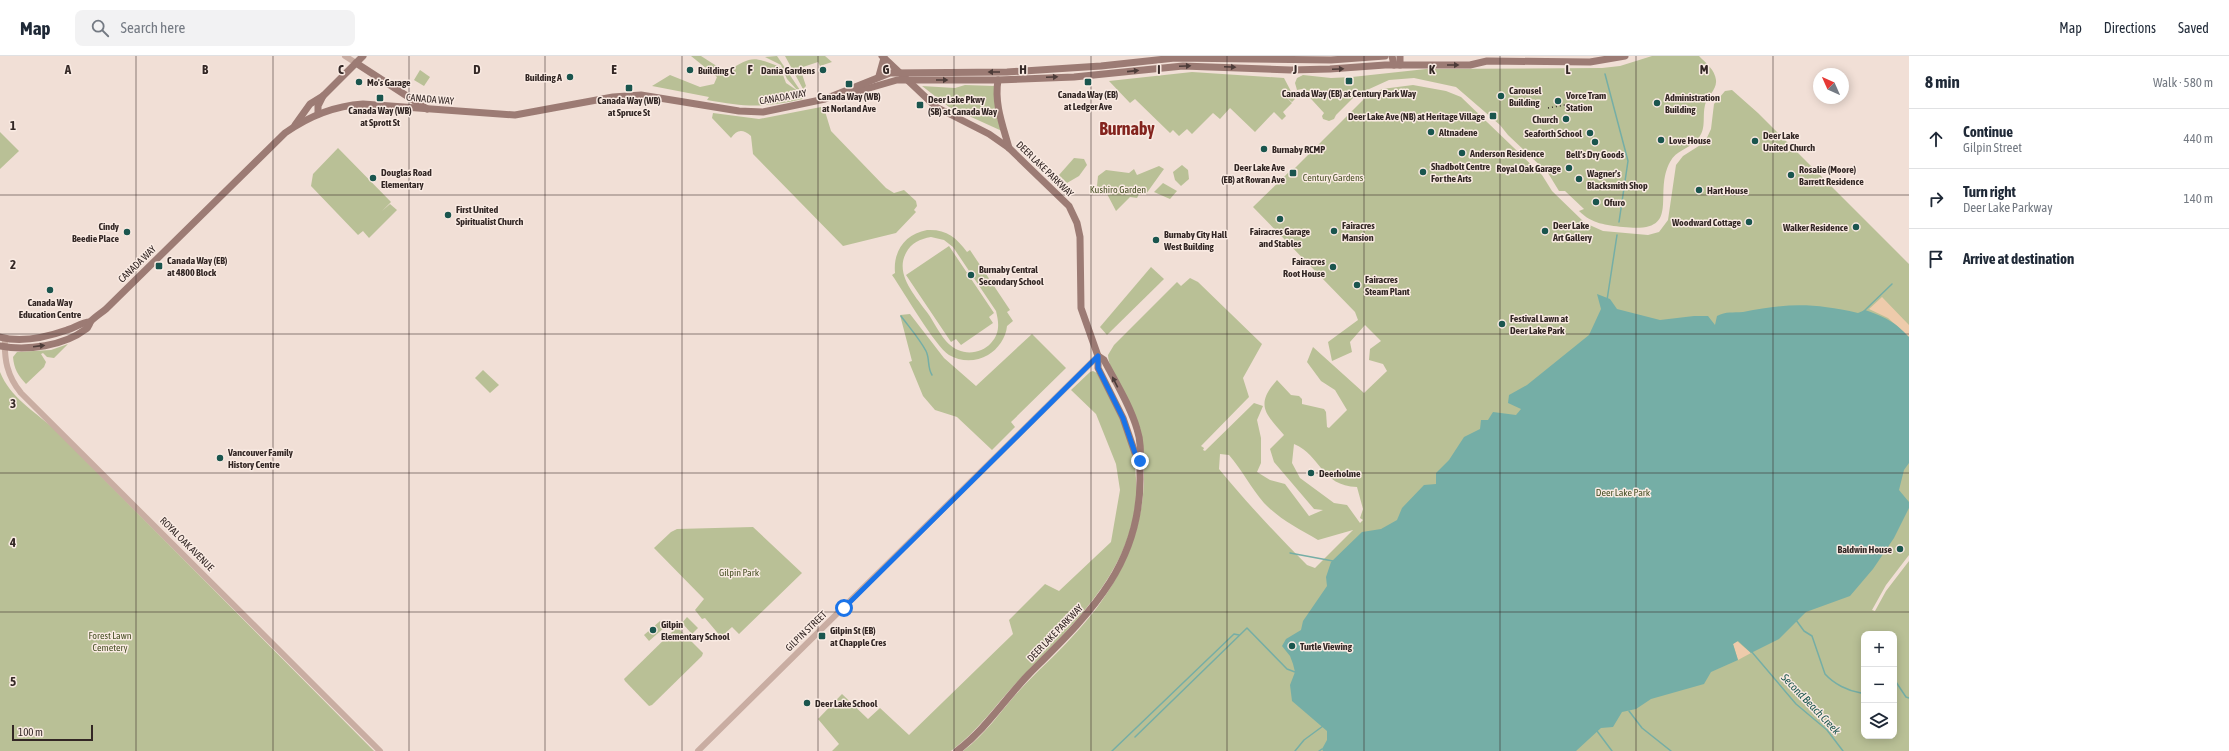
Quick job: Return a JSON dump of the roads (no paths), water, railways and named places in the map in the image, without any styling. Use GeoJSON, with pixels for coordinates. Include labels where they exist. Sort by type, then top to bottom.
{"type":"FeatureCollection","features":[{"type":"Feature","properties":{"kind":"main road"},"geometry":{"type":"LineString","coordinates":[[294,127],[310,104],[323,96],[363,56]]}},
{"type":"Feature","properties":{"kind":"main road","name":"CANADA WAY"},"geometry":{"type":"LineString","coordinates":[[2,346],[28,348],[47,345],[79,334],[88,328],[90,322],[294,127],[318,114],[341,106],[363,104],[515,115],[613,97],[641,95],[739,111],[763,112],[798,106],[845,92],[852,87],[879,76],[900,73],[1007,72],[1101,66],[1192,57],[1331,60],[1385,56]]}},
{"type":"Feature","properties":{"kind":"main road"},"geometry":{"type":"LineString","coordinates":[[1392,56],[1397,65]]}},
{"type":"Feature","properties":{"kind":"main road"},"geometry":{"type":"LineString","coordinates":[[1397,65],[1400,56]]}},
{"type":"Feature","properties":{"kind":"main road"},"geometry":{"type":"LineString","coordinates":[[1479,56],[1487,61]]}},
{"type":"Feature","properties":{"kind":"main road","name":"CANADA WAY"},"geometry":{"type":"LineString","coordinates":[[845,92],[852,93],[898,80],[998,80],[1102,75],[1183,66],[1291,70],[1397,65],[1470,65],[1487,61],[1590,62],[1625,56]]}},
{"type":"Feature","properties":{"kind":"main road"},"geometry":{"type":"LineString","coordinates":[[879,76],[883,57]]}},
{"type":"Feature","properties":{"kind":"main road","name":"DEER LAKE PARKWAY"},"geometry":{"type":"LineString","coordinates":[[883,57],[936,107],[989,134],[1009,148],[1063,199],[1072,211],[1077,223],[1080,237],[1081,308],[1098,356],[1098,368],[1123,418],[1135,453],[1140,461],[1140,496],[1136,524],[1127,551],[1106,589],[1088,614],[1068,637],[1018,686],[985,726],[957,751]]}},
{"type":"Feature","properties":{"kind":"main road"},"geometry":{"type":"LineString","coordinates":[[356,63],[427,109]]}},
{"type":"Feature","properties":{"kind":"main road"},"geometry":{"type":"LineString","coordinates":[[998,80],[998,105],[1009,148]]}},
{"type":"Feature","properties":{"kind":"main road"},"geometry":{"type":"LineString","coordinates":[[318,114],[318,106],[323,96]]}},
{"type":"Feature","properties":{"kind":"main road","name":"CANADA WAY"},"geometry":{"type":"LineString","coordinates":[[3,338],[46,337],[70,329],[84,322],[90,322]]}},
{"type":"Feature","properties":{"kind":"street"},"geometry":{"type":"LineString","coordinates":[[345,56],[356,63]]}},
{"type":"Feature","properties":{"kind":"street","name":"ROYAL OAK AVENUE"},"geometry":{"type":"LineString","coordinates":[[3,338],[2,346],[10,377],[21,393],[380,751]]}},
{"type":"Feature","properties":{"kind":"street","name":"GILPIN STREET"},"geometry":{"type":"LineString","coordinates":[[698,751],[1098,356]]}},
{"type":"Feature","properties":{"kind":"water"},"geometry":{"type":"Polygon","coordinates":[[[1597,294],[1610,299],[1617,309],[1660,320],[1708,316],[1715,325],[1717,316],[1723,313],[1801,305],[1828,307],[1858,313],[1865,310],[1884,317],[1899,327],[1909,337],[1909,463],[1904,470],[1899,490],[1909,502],[1909,508],[1894,538],[1873,569],[1850,596],[1806,612],[1779,639],[1751,653],[1738,641],[1733,644],[1738,660],[1711,672],[1704,684],[1651,699],[1636,709],[1622,712],[1613,727],[1601,728],[1576,751],[1323,751],[1322,749],[1327,740],[1327,731],[1292,701],[1290,685],[1295,672],[1290,656],[1282,646],[1286,639],[1301,630],[1303,621],[1327,586],[1326,577],[1331,562],[1362,532],[1381,529],[1397,520],[1402,508],[1424,485],[1436,484],[1436,473],[1449,460],[1464,437],[1480,429],[1481,420],[1488,420],[1493,412],[1516,415],[1521,409],[1508,403],[1509,395],[1527,385],[1589,335],[1601,309],[1597,294]]]}},
{"type":"Feature","properties":{"kind":"waterway"},"geometry":{"type":"LineString","coordinates":[[1605,74],[1628,161],[1619,222]]}},
{"type":"Feature","properties":{"kind":"waterway"},"geometry":{"type":"LineString","coordinates":[[1607,300],[1617,235]]}},
{"type":"Feature","properties":{"kind":"waterway"},"geometry":{"type":"LineString","coordinates":[[1863,312],[1892,284]]}},
{"type":"Feature","properties":{"kind":"waterway"},"geometry":{"type":"LineString","coordinates":[[901,316],[926,351],[932,375]]}},
{"type":"Feature","properties":{"kind":"waterway"},"geometry":{"type":"LineString","coordinates":[[1290,553],[1333,561]]}},
{"type":"Feature","properties":{"kind":"waterway"},"geometry":{"type":"LineString","coordinates":[[1796,620],[1804,631],[1812,636],[1825,674],[1846,689],[1861,693]]}},
{"type":"Feature","properties":{"kind":"waterway"},"geometry":{"type":"LineString","coordinates":[[1135,737],[1247,628],[1287,669],[1295,672]]}},
{"type":"Feature","properties":{"kind":"waterway"},"geometry":{"type":"LineString","coordinates":[[1112,751],[1234,634],[1239,635]]}},
{"type":"Feature","properties":{"kind":"waterway","name":"Second Beach Creek"},"geometry":{"type":"LineString","coordinates":[[1751,651],[1796,704],[1827,730],[1843,751]]}},
{"type":"Feature","properties":{"kind":"waterway"},"geometry":{"type":"LineString","coordinates":[[1897,684],[1906,697],[1909,698]]}},
{"type":"Feature","properties":{"kind":"waterway"},"geometry":{"type":"LineString","coordinates":[[1629,711],[1642,728],[1671,751]]}},
{"type":"Feature","properties":{"kind":"waterway"},"geometry":{"type":"LineString","coordinates":[[1295,751],[1304,740],[1323,726]]}},
{"type":"Feature","properties":{"kind":"waterway"},"geometry":{"type":"LineString","coordinates":[[1597,731],[1612,751]]}},
{"type":"Feature","properties":{"kind":"railway"},"geometry":{"type":"LineString","coordinates":[[1548,108],[1565,105]]}},
{"type":"Feature","properties":{"kind":"place","name":"Building C"},"geometry":{"type":"Point","coordinates":[690,70]}},
{"type":"Feature","properties":{"kind":"place","name":"Dania Gardens"},"geometry":{"type":"Point","coordinates":[823,70]}},
{"type":"Feature","properties":{"kind":"place","name":"Building A"},"geometry":{"type":"Point","coordinates":[570,77]}},
{"type":"Feature","properties":{"kind":"place","name":"Canada Way (EB) at Century Park Way"},"geometry":{"type":"Point","coordinates":[1349,81]}},
{"type":"Feature","properties":{"kind":"place","name":"Mo's Garage"},"geometry":{"type":"Point","coordinates":[359,82]}},
{"type":"Feature","properties":{"kind":"place","name":"Canada Way (EB) at Ledger Ave"},"geometry":{"type":"Point","coordinates":[1088,82]}},
{"type":"Feature","properties":{"kind":"place","name":"Canada Way (WB) at Norland Ave"},"geometry":{"type":"Point","coordinates":[849,84]}},
{"type":"Feature","properties":{"kind":"place","name":"Canada Way (WB) at Spruce St"},"geometry":{"type":"Point","coordinates":[629,88]}},
{"type":"Feature","properties":{"kind":"place","name":"Carousel Building"},"geometry":{"type":"Point","coordinates":[1501,96]}},
{"type":"Feature","properties":{"kind":"place","name":"Canada Way (WB) at Sprott St"},"geometry":{"type":"Point","coordinates":[380,98]}},
{"type":"Feature","properties":{"kind":"place","name":"Vorce Tram Station"},"geometry":{"type":"Point","coordinates":[1558,101]}},
{"type":"Feature","properties":{"kind":"place","name":"Administration Building"},"geometry":{"type":"Point","coordinates":[1657,103]}},
{"type":"Feature","properties":{"kind":"place","name":"Deer Lake Pkwy (SB) at Canada Way"},"geometry":{"type":"Point","coordinates":[920,105]}},
{"type":"Feature","properties":{"kind":"place","name":"Deer Lake Ave (NB) at Heritage Village"},"geometry":{"type":"Point","coordinates":[1493,116]}},
{"type":"Feature","properties":{"kind":"place","name":"Church"},"geometry":{"type":"Point","coordinates":[1566,119]}},
{"type":"Feature","properties":{"kind":"place","name":"Altnadene"},"geometry":{"type":"Point","coordinates":[1431,132]}},
{"type":"Feature","properties":{"kind":"place","name":"Seaforth School"},"geometry":{"type":"Point","coordinates":[1590,133]}},
{"type":"Feature","properties":{"kind":"place","name":"Love House"},"geometry":{"type":"Point","coordinates":[1661,140]}},
{"type":"Feature","properties":{"kind":"place","name":"Deer Lake United Church"},"geometry":{"type":"Point","coordinates":[1755,141]}},
{"type":"Feature","properties":{"kind":"place","name":"Bell’s Dry Goods"},"geometry":{"type":"Point","coordinates":[1595,142]}},
{"type":"Feature","properties":{"kind":"place","name":"Burnaby RCMP"},"geometry":{"type":"Point","coordinates":[1264,149]}},
{"type":"Feature","properties":{"kind":"place","name":"Anderson Residence"},"geometry":{"type":"Point","coordinates":[1462,153]}},
{"type":"Feature","properties":{"kind":"place","name":"Royal Oak Garage"},"geometry":{"type":"Point","coordinates":[1569,168]}},
{"type":"Feature","properties":{"kind":"place","name":"Shadbolt Centre For the Arts"},"geometry":{"type":"Point","coordinates":[1423,172]}},
{"type":"Feature","properties":{"kind":"place","name":"Deer Lake Ave (EB) at Rowan Ave"},"geometry":{"type":"Point","coordinates":[1293,173]}},
{"type":"Feature","properties":{"kind":"place","name":"Rosalie (Moore) Barrett Residence"},"geometry":{"type":"Point","coordinates":[1791,175]}},
{"type":"Feature","properties":{"kind":"place","name":"Douglas Road Elementary"},"geometry":{"type":"Point","coordinates":[373,178]}},
{"type":"Feature","properties":{"kind":"place","name":"Wagner’s Blacksmith Shop"},"geometry":{"type":"Point","coordinates":[1579,179]}},
{"type":"Feature","properties":{"kind":"place","name":"Hart House"},"geometry":{"type":"Point","coordinates":[1699,190]}},
{"type":"Feature","properties":{"kind":"place","name":"Ofuro"},"geometry":{"type":"Point","coordinates":[1596,202]}},
{"type":"Feature","properties":{"kind":"place","name":"First United Spiritualist Church"},"geometry":{"type":"Point","coordinates":[448,215]}},
{"type":"Feature","properties":{"kind":"place","name":"Fairacres Garage and Stables"},"geometry":{"type":"Point","coordinates":[1280,219]}},
{"type":"Feature","properties":{"kind":"place","name":"Woodward Cottage"},"geometry":{"type":"Point","coordinates":[1749,222]}},
{"type":"Feature","properties":{"kind":"place","name":"Walker Residence"},"geometry":{"type":"Point","coordinates":[1856,227]}},
{"type":"Feature","properties":{"kind":"place","name":"Fairacres Mansion"},"geometry":{"type":"Point","coordinates":[1334,231]}},
{"type":"Feature","properties":{"kind":"place","name":"Deer Lake Art Gallery"},"geometry":{"type":"Point","coordinates":[1545,231]}},
{"type":"Feature","properties":{"kind":"place","name":"Cindy Beedie Place"},"geometry":{"type":"Point","coordinates":[127,232]}},
{"type":"Feature","properties":{"kind":"place","name":"Burnaby City Hall West Building"},"geometry":{"type":"Point","coordinates":[1156,240]}},
{"type":"Feature","properties":{"kind":"place","name":"Canada Way (EB) at 4800 Block"},"geometry":{"type":"Point","coordinates":[159,266]}},
{"type":"Feature","properties":{"kind":"place","name":"Fairacres Root House"},"geometry":{"type":"Point","coordinates":[1333,267]}},
{"type":"Feature","properties":{"kind":"place","name":"Burnaby Central Secondary School"},"geometry":{"type":"Point","coordinates":[971,275]}},
{"type":"Feature","properties":{"kind":"place","name":"Fairacres Steam Plant"},"geometry":{"type":"Point","coordinates":[1357,285]}},
{"type":"Feature","properties":{"kind":"place","name":"Canada Way Education Centre"},"geometry":{"type":"Point","coordinates":[50,290]}},
{"type":"Feature","properties":{"kind":"place","name":"Festival Lawn at Deer Lake Park"},"geometry":{"type":"Point","coordinates":[1502,324]}},
{"type":"Feature","properties":{"kind":"place","name":"Vancouver Family History Centre"},"geometry":{"type":"Point","coordinates":[220,458]}},
{"type":"Feature","properties":{"kind":"place","name":"Deerholme"},"geometry":{"type":"Point","coordinates":[1311,473]}},
{"type":"Feature","properties":{"kind":"place","name":"Baldwin House"},"geometry":{"type":"Point","coordinates":[1900,549]}},
{"type":"Feature","properties":{"kind":"place","name":"Gilpin Elementary School"},"geometry":{"type":"Point","coordinates":[653,630]}},
{"type":"Feature","properties":{"kind":"place","name":"Gilpin St (EB) at Chapple Cres"},"geometry":{"type":"Point","coordinates":[822,636]}},
{"type":"Feature","properties":{"kind":"place","name":"Turtle Viewing"},"geometry":{"type":"Point","coordinates":[1292,646]}},
{"type":"Feature","properties":{"kind":"place","name":"Deer Lake School"},"geometry":{"type":"Point","coordinates":[807,703]}},
{"type":"Feature","properties":{"kind":"district","name":"Burnaby"},"geometry":{"type":"Point","coordinates":[1127,128]}},
{"type":"Feature","properties":{"kind":"park label","name":"Century Gardens"},"geometry":{"type":"Point","coordinates":[1333,177]}},
{"type":"Feature","properties":{"kind":"park label","name":"Kushiro Garden"},"geometry":{"type":"Point","coordinates":[1118,189]}},
{"type":"Feature","properties":{"kind":"park label","name":"Deer Lake Park"},"geometry":{"type":"Point","coordinates":[1623,492]}},
{"type":"Feature","properties":{"kind":"park label","name":"Gilpin Park"},"geometry":{"type":"Point","coordinates":[739,572]}},
{"type":"Feature","properties":{"kind":"park label","name":"Forest Lawn Cemetery"},"geometry":{"type":"Point","coordinates":[110,640]}}]}
